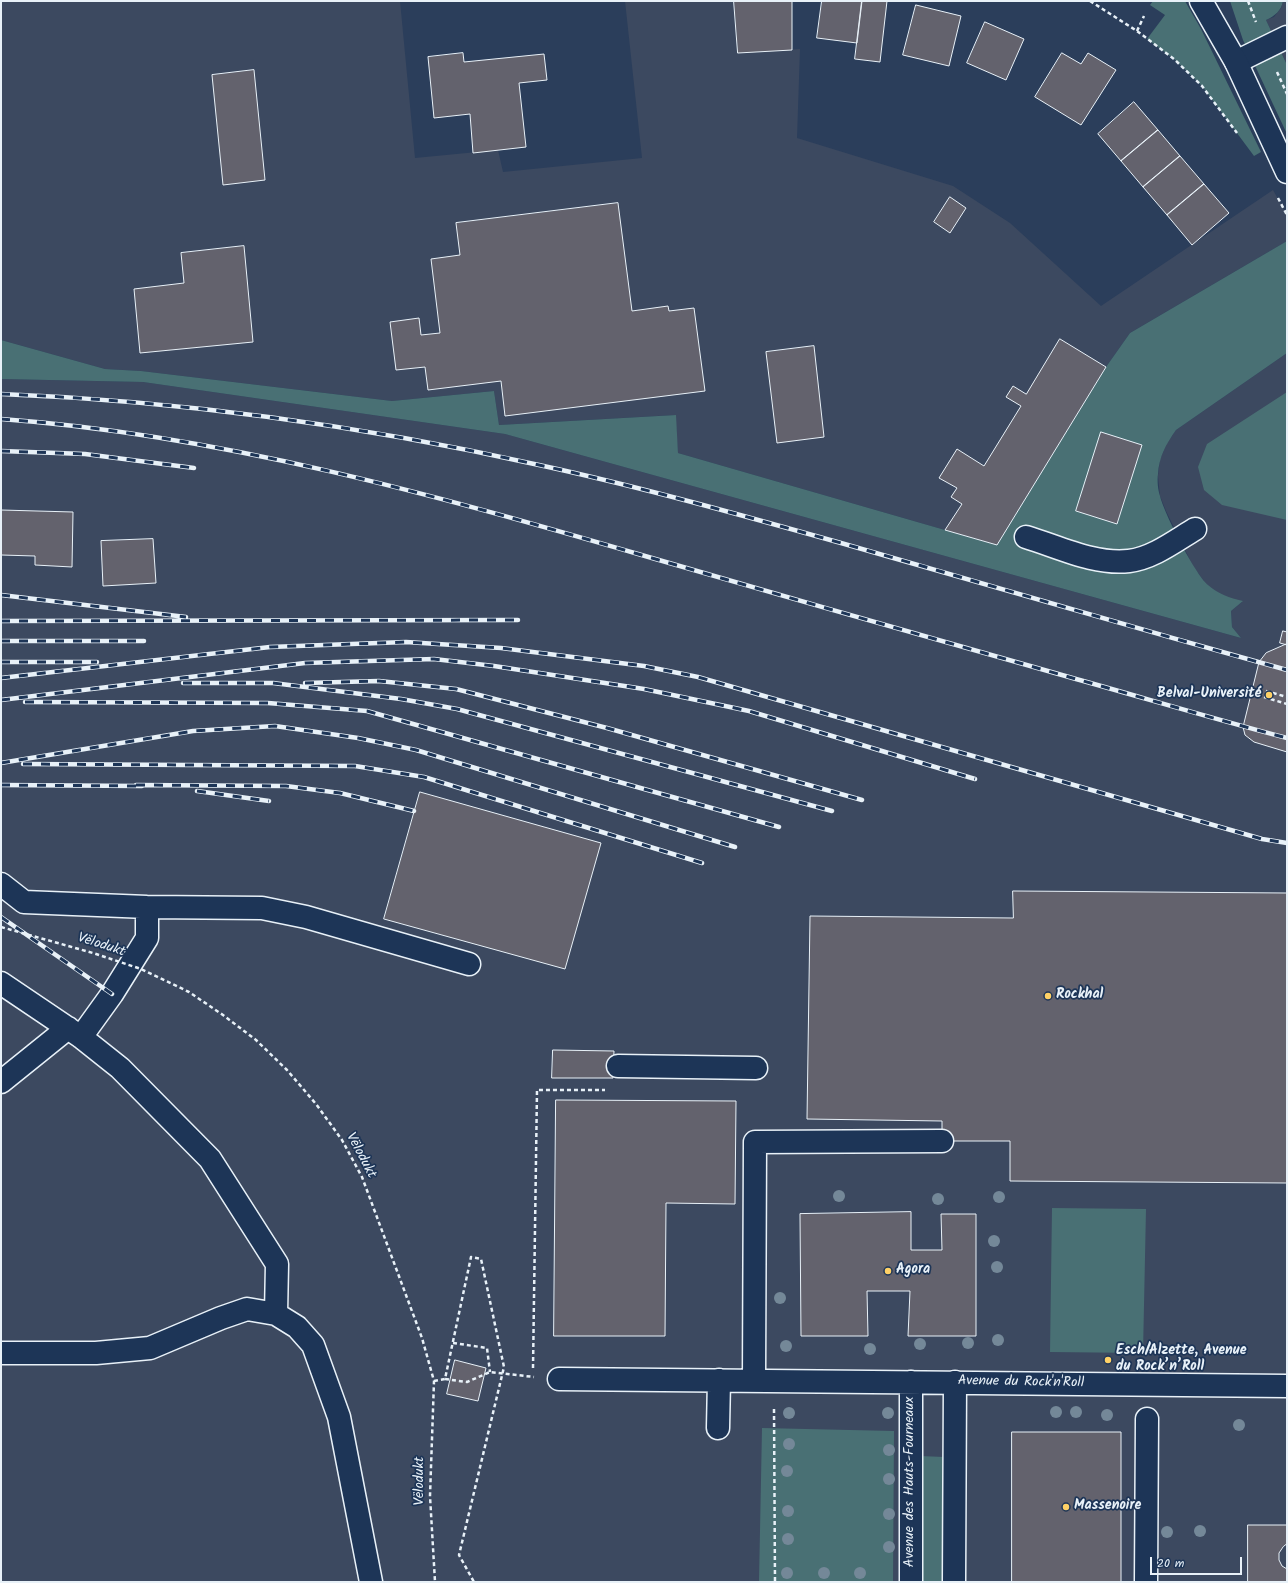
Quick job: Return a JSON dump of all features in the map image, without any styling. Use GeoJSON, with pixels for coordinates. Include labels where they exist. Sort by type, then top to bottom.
{"type":"FeatureCollection","features":[{"type":"Feature","properties":{"kind":"street"},"geometry":{"type":"LineString","coordinates":[[1201,1],[1236,62],[1287,172]]}},
{"type":"Feature","properties":{"kind":"street"},"geometry":{"type":"LineString","coordinates":[[1220,1],[1236,62]]}},
{"type":"Feature","properties":{"kind":"street"},"geometry":{"type":"LineString","coordinates":[[1236,62],[1287,37]]}},
{"type":"Feature","properties":{"kind":"street"},"geometry":{"type":"LineString","coordinates":[[1026,537],[1104,561],[1130,560],[1155,552],[1195,529]]}},
{"type":"Feature","properties":{"kind":"street"},"geometry":{"type":"LineString","coordinates":[[1,884],[24,902],[147,907],[262,908],[306,917],[469,964]]}},
{"type":"Feature","properties":{"kind":"street"},"geometry":{"type":"LineString","coordinates":[[1,1082],[74,1032],[112,994],[147,938],[147,907]]}},
{"type":"Feature","properties":{"kind":"street"},"geometry":{"type":"LineString","coordinates":[[1,983],[74,1032],[120,1068],[210,1159],[277,1264],[276,1314]]}},
{"type":"Feature","properties":{"kind":"street"},"geometry":{"type":"LineString","coordinates":[[618,1066],[756,1068]]}},
{"type":"Feature","properties":{"kind":"street"},"geometry":{"type":"LineString","coordinates":[[764,1380],[755,1142],[942,1141]]}},
{"type":"Feature","properties":{"kind":"street"},"geometry":{"type":"LineString","coordinates":[[1,1353],[96,1353],[150,1348],[221,1318],[247,1309],[276,1314],[297,1327],[313,1345],[316,1352],[339,1417],[371,1582]]}},
{"type":"Feature","properties":{"kind":"street","name":"Avenue du Rock'n'Roll"},"geometry":{"type":"LineString","coordinates":[[559,1379],[1287,1386]]}},
{"type":"Feature","properties":{"kind":"street"},"geometry":{"type":"LineString","coordinates":[[718,1380],[718,1428]]}},
{"type":"Feature","properties":{"kind":"street","name":"Avenue des Hauts-Fourneaux"},"geometry":{"type":"LineString","coordinates":[[911,1382],[911,1582]]}},
{"type":"Feature","properties":{"kind":"street"},"geometry":{"type":"LineString","coordinates":[[954,1382],[954,1582]]}},
{"type":"Feature","properties":{"kind":"street"},"geometry":{"type":"LineString","coordinates":[[1146,1582],[1147,1419]]}},
{"type":"Feature","properties":{"kind":"path"},"geometry":{"type":"LineString","coordinates":[[1090,1],[1136,31],[1174,59],[1202,86],[1240,137]]}},
{"type":"Feature","properties":{"kind":"path"},"geometry":{"type":"LineString","coordinates":[[1136,31],[1144,16]]}},
{"type":"Feature","properties":{"kind":"path"},"geometry":{"type":"LineString","coordinates":[[1277,196],[1287,215]]}},
{"type":"Feature","properties":{"kind":"path"},"geometry":{"type":"LineString","coordinates":[[1266,691],[1287,697]]}},
{"type":"Feature","properties":{"kind":"path"},"geometry":{"type":"LineString","coordinates":[[1264,697],[1287,704]]}},
{"type":"Feature","properties":{"kind":"path","name":"Vëlodukt"},"geometry":{"type":"LineString","coordinates":[[1,927],[93,953],[141,970],[188,992],[223,1014],[256,1040],[287,1070],[316,1104],[342,1140],[362,1177],[422,1338],[434,1380],[430,1496],[435,1582]]}},
{"type":"Feature","properties":{"kind":"path"},"geometry":{"type":"LineString","coordinates":[[434,1380],[445,1379],[467,1382],[490,1372],[533,1377],[537,1090],[607,1090]]}},
{"type":"Feature","properties":{"kind":"path"},"geometry":{"type":"LineString","coordinates":[[445,1379],[472,1257],[481,1259],[504,1367],[459,1555],[474,1582]]}},
{"type":"Feature","properties":{"kind":"path"},"geometry":{"type":"LineString","coordinates":[[453,1343],[487,1348],[490,1372]]}},
{"type":"Feature","properties":{"kind":"path"},"geometry":{"type":"LineString","coordinates":[[764,1380],[775,1582]]}},
{"type":"Feature","properties":{"kind":"shaded area"},"geometry":{"type":"Polygon","coordinates":[[[1,1],[400,1],[415,158],[498,150],[503,172],[642,158],[625,1],[734,1],[738,53],[800,49],[797,138],[953,186],[1010,223],[1101,306],[1273,190],[1287,215],[1287,241],[1130,333],[1106,367],[997,545],[678,453],[675,415],[499,425],[494,391],[392,401],[141,371],[105,369],[1,340],[1,1]]]}},
{"type":"Feature","properties":{"kind":"shaded area"},"geometry":{"type":"Polygon","coordinates":[[[1283,1],[1287,1],[1287,65],[1266,20],[1274,17],[1281,8],[1283,1]]]}},
{"type":"Feature","properties":{"kind":"shaded area"},"geometry":{"type":"Polygon","coordinates":[[[1287,353],[1287,1582],[1,1582],[1,379],[143,382],[505,434],[1241,638],[1232,627],[1231,611],[1242,602],[1225,598],[1206,584],[1193,566],[1166,511],[1160,496],[1158,476],[1160,459],[1167,443],[1176,430],[1287,353]]]}},
{"type":"Feature","properties":{"kind":"green space"},"geometry":{"type":"Polygon","coordinates":[[[1153,1],[1185,1],[1201,29],[1261,152],[1254,156],[1202,86],[1174,59],[1147,39],[1165,15],[1150,5],[1153,1]]]}},
{"type":"Feature","properties":{"kind":"green space"},"geometry":{"type":"Polygon","coordinates":[[[1230,1],[1283,1],[1281,8],[1277,13],[1266,20],[1287,65],[1287,134],[1243,40],[1230,1]]]}},
{"type":"Feature","properties":{"kind":"green space"},"geometry":{"type":"Polygon","coordinates":[[[1287,241],[1287,353],[1176,430],[1164,451],[1159,468],[1159,494],[1167,516],[1202,579],[1216,591],[1243,601],[1231,611],[1232,627],[1241,638],[505,434],[143,382],[1,379],[1,340],[105,369],[141,371],[392,401],[494,391],[499,425],[676,415],[678,453],[997,545],[1106,367],[1130,333],[1287,241]]]}},
{"type":"Feature","properties":{"kind":"green space"},"geometry":{"type":"Polygon","coordinates":[[[1287,392],[1287,520],[1222,505],[1204,490],[1198,467],[1207,444],[1287,392]]]}},
{"type":"Feature","properties":{"kind":"green space"},"geometry":{"type":"Polygon","coordinates":[[[1052,1208],[1146,1209],[1143,1353],[1050,1352],[1052,1208]]]}},
{"type":"Feature","properties":{"kind":"green space"},"geometry":{"type":"Polygon","coordinates":[[[762,1428],[894,1431],[893,1582],[759,1582],[762,1428]]]}},
{"type":"Feature","properties":{"kind":"green space"},"geometry":{"type":"Polygon","coordinates":[[[920,1456],[944,1457],[945,1582],[920,1582],[920,1456]]]}},
{"type":"Feature","properties":{"kind":"building"},"geometry":{"type":"Polygon","coordinates":[[[734,1],[792,1],[792,50],[738,53],[734,1]]]}},
{"type":"Feature","properties":{"kind":"building"},"geometry":{"type":"Polygon","coordinates":[[[822,1],[862,1],[857,43],[817,38],[822,1]]]}},
{"type":"Feature","properties":{"kind":"building"},"geometry":{"type":"Polygon","coordinates":[[[862,1],[887,1],[880,62],[855,59],[862,1]]]}},
{"type":"Feature","properties":{"kind":"building"},"geometry":{"type":"Polygon","coordinates":[[[916,5],[961,16],[949,66],[903,55],[916,5]]]}},
{"type":"Feature","properties":{"kind":"building"},"geometry":{"type":"Polygon","coordinates":[[[985,22],[1024,39],[1006,80],[967,63],[985,22]]]}},
{"type":"Feature","properties":{"kind":"building"},"geometry":{"type":"Polygon","coordinates":[[[463,53],[464,62],[544,54],[547,80],[519,83],[526,147],[473,153],[470,114],[434,118],[428,57],[463,53]]]}},
{"type":"Feature","properties":{"kind":"building"},"geometry":{"type":"Polygon","coordinates":[[[1062,53],[1081,64],[1088,53],[1116,70],[1081,125],[1035,97],[1062,53]]]}},
{"type":"Feature","properties":{"kind":"building"},"geometry":{"type":"Polygon","coordinates":[[[254,70],[265,180],[223,185],[212,75],[254,70]]]}},
{"type":"Feature","properties":{"kind":"building"},"geometry":{"type":"Polygon","coordinates":[[[1134,102],[1158,130],[1121,161],[1098,134],[1134,102]]]}},
{"type":"Feature","properties":{"kind":"building"},"geometry":{"type":"Polygon","coordinates":[[[1158,130],[1180,156],[1143,187],[1121,161],[1158,130]]]}},
{"type":"Feature","properties":{"kind":"building"},"geometry":{"type":"Polygon","coordinates":[[[1180,156],[1204,184],[1167,215],[1143,187],[1180,156]]]}},
{"type":"Feature","properties":{"kind":"building"},"geometry":{"type":"Polygon","coordinates":[[[1204,184],[1229,213],[1192,245],[1167,215],[1204,184]]]}},
{"type":"Feature","properties":{"kind":"building"},"geometry":{"type":"Polygon","coordinates":[[[950,197],[966,208],[950,233],[934,222],[950,197]]]}},
{"type":"Feature","properties":{"kind":"building"},"geometry":{"type":"Polygon","coordinates":[[[618,203],[632,311],[668,306],[669,311],[694,308],[705,391],[505,416],[501,381],[428,390],[425,367],[396,370],[390,322],[419,318],[421,335],[440,333],[431,259],[460,255],[456,223],[618,203]]]}},
{"type":"Feature","properties":{"kind":"building"},"geometry":{"type":"Polygon","coordinates":[[[244,246],[253,342],[140,353],[134,289],[184,283],[181,253],[244,246]]]}},
{"type":"Feature","properties":{"kind":"building"},"geometry":{"type":"Polygon","coordinates":[[[1060,339],[1106,367],[997,545],[945,530],[962,504],[951,497],[957,488],[939,478],[957,449],[984,466],[1021,406],[1006,397],[1013,386],[1026,394],[1060,339]]]}},
{"type":"Feature","properties":{"kind":"building"},"geometry":{"type":"Polygon","coordinates":[[[814,346],[824,437],[777,443],[766,352],[814,346]]]}},
{"type":"Feature","properties":{"kind":"building"},"geometry":{"type":"Polygon","coordinates":[[[1101,432],[1142,445],[1117,524],[1076,511],[1101,432]]]}},
{"type":"Feature","properties":{"kind":"building"},"geometry":{"type":"Polygon","coordinates":[[[1,510],[73,512],[72,567],[35,565],[35,556],[1,555],[1,510]]]}},
{"type":"Feature","properties":{"kind":"building"},"geometry":{"type":"Polygon","coordinates":[[[153,539],[156,583],[103,586],[101,541],[153,539]]]}},
{"type":"Feature","properties":{"kind":"building"},"geometry":{"type":"Polygon","coordinates":[[[1283,631],[1287,632],[1287,645],[1280,643],[1283,631]]]}},
{"type":"Feature","properties":{"kind":"building","name":"Belval-Université"},"geometry":{"type":"Polygon","coordinates":[[[1287,644],[1287,752],[1254,742],[1245,735],[1243,727],[1259,662],[1266,653],[1287,644]]]}},
{"type":"Feature","properties":{"kind":"building"},"geometry":{"type":"Polygon","coordinates":[[[420,792],[601,843],[565,969],[384,919],[420,792]]]}},
{"type":"Feature","properties":{"kind":"building","name":"Rockhal"},"geometry":{"type":"Polygon","coordinates":[[[1013,891],[1287,893],[1287,1183],[1010,1181],[1010,1141],[942,1141],[942,1121],[807,1119],[810,916],[1013,918],[1013,891]]]}},
{"type":"Feature","properties":{"kind":"building"},"geometry":{"type":"Polygon","coordinates":[[[553,1050],[614,1051],[613,1078],[552,1078],[553,1050]]]}},
{"type":"Feature","properties":{"kind":"building"},"geometry":{"type":"Polygon","coordinates":[[[556,1100],[736,1101],[735,1204],[666,1203],[665,1336],[554,1336],[556,1100]]]}},
{"type":"Feature","properties":{"kind":"building","name":"Agora"},"geometry":{"type":"Polygon","coordinates":[[[911,1212],[911,1250],[942,1250],[941,1214],[976,1214],[976,1336],[908,1336],[910,1291],[867,1291],[868,1336],[801,1336],[800,1214],[911,1212]]]}},
{"type":"Feature","properties":{"kind":"building"},"geometry":{"type":"Polygon","coordinates":[[[455,1360],[486,1368],[478,1401],[447,1394],[455,1360]]]}},
{"type":"Feature","properties":{"kind":"building","name":"Massenoire"},"geometry":{"type":"Polygon","coordinates":[[[1012,1432],[1121,1432],[1121,1582],[1012,1582],[1012,1432]]]}},
{"type":"Feature","properties":{"kind":"building"},"geometry":{"type":"Polygon","coordinates":[[[1248,1525],[1287,1525],[1287,1582],[1248,1582],[1248,1525]]]}},
{"type":"Feature","properties":{"kind":"building"},"geometry":{"type":"Polygon","coordinates":[[[1287,1544],[1287,1569],[1282,1566],[1279,1560],[1279,1553],[1287,1544]]]}},
{"type":"Feature","properties":{"kind":"railway"},"geometry":{"type":"LineString","coordinates":[[1,394],[69,397],[204,409],[339,427],[406,438],[539,465],[653,492],[766,522],[1287,670]]}},
{"type":"Feature","properties":{"kind":"railway"},"geometry":{"type":"LineString","coordinates":[[1,419],[83,427],[246,453],[407,490],[566,533],[1205,716],[1287,738]]}},
{"type":"Feature","properties":{"kind":"railway"},"geometry":{"type":"LineString","coordinates":[[1,451],[85,454],[194,468]]}},
{"type":"Feature","properties":{"kind":"railway"},"geometry":{"type":"LineString","coordinates":[[1,595],[186,617]]}},
{"type":"Feature","properties":{"kind":"railway"},"geometry":{"type":"LineString","coordinates":[[1,621],[518,620]]}},
{"type":"Feature","properties":{"kind":"railway"},"geometry":{"type":"LineString","coordinates":[[1,641],[144,641]]}},
{"type":"Feature","properties":{"kind":"railway"},"geometry":{"type":"LineString","coordinates":[[1,678],[270,647],[406,642],[501,648],[644,666],[698,677],[1262,839],[1287,843]]}},
{"type":"Feature","properties":{"kind":"railway"},"geometry":{"type":"LineString","coordinates":[[1,700],[305,663],[434,659],[494,666],[644,689],[749,711],[975,779]]}},
{"type":"Feature","properties":{"kind":"railway"},"geometry":{"type":"LineString","coordinates":[[1,662],[97,662]]}},
{"type":"Feature","properties":{"kind":"railway"},"geometry":{"type":"LineString","coordinates":[[305,683],[379,681],[456,689],[607,728],[862,800]]}},
{"type":"Feature","properties":{"kind":"railway"},"geometry":{"type":"LineString","coordinates":[[183,683],[273,683],[401,699],[457,709],[832,811]]}},
{"type":"Feature","properties":{"kind":"railway"},"geometry":{"type":"LineString","coordinates":[[25,702],[268,703],[367,711],[779,827]]}},
{"type":"Feature","properties":{"kind":"railway"},"geometry":{"type":"LineString","coordinates":[[1,763],[193,731],[275,726],[358,738],[416,750],[735,847]]}},
{"type":"Feature","properties":{"kind":"railway"},"geometry":{"type":"LineString","coordinates":[[23,764],[355,766],[424,777],[702,863]]}},
{"type":"Feature","properties":{"kind":"railway"},"geometry":{"type":"LineString","coordinates":[[1,785],[142,786]]}},
{"type":"Feature","properties":{"kind":"railway"},"geometry":{"type":"LineString","coordinates":[[136,785],[286,786],[340,793],[414,811]]}},
{"type":"Feature","properties":{"kind":"railway"},"geometry":{"type":"LineString","coordinates":[[197,791],[269,801]]}},
{"type":"Feature","properties":{"kind":"railway"},"geometry":{"type":"LineString","coordinates":[[1,917],[112,994]]}},
{"type":"Feature","properties":{"kind":"place","name":"Belval-Université"},"geometry":{"type":"Point","coordinates":[1269,695]}},
{"type":"Feature","properties":{"kind":"place","name":"Rockhal"},"geometry":{"type":"Point","coordinates":[1048,996]}},
{"type":"Feature","properties":{"kind":"place","name":"Agora"},"geometry":{"type":"Point","coordinates":[888,1271]}},
{"type":"Feature","properties":{"kind":"place","name":"Esch/Alzette, Avenue du Rock’n’Roll"},"geometry":{"type":"Point","coordinates":[1108,1360]}},
{"type":"Feature","properties":{"kind":"place","name":"Massenoire"},"geometry":{"type":"Point","coordinates":[1066,1507]}}]}
